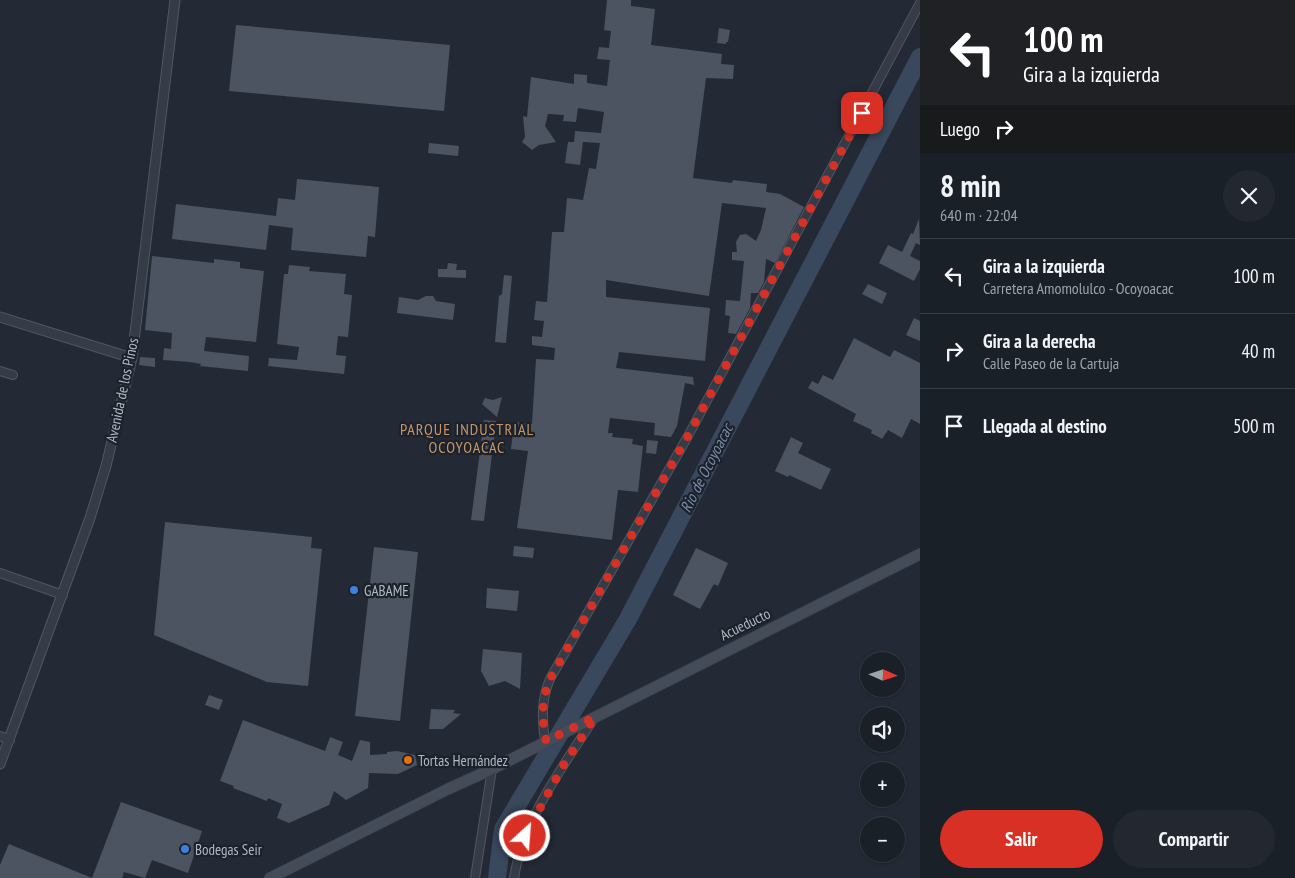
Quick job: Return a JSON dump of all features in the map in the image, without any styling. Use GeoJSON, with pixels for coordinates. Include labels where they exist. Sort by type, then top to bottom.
{"type":"FeatureCollection","features":[{"type":"Feature","properties":{"kind":"main road","name":"Acueducto"},"geometry":{"type":"LineString","coordinates":[[270,878],[920,554]]}},
{"type":"Feature","properties":{"kind":"street","name":"Avenida de los Pinos"},"geometry":{"type":"LineString","coordinates":[[0,764],[63,595],[106,466],[132,358],[175,0]]}},
{"type":"Feature","properties":{"kind":"street"},"geometry":{"type":"LineString","coordinates":[[549,739],[542,719],[543,702],[550,679],[688,436],[920,3]]}},
{"type":"Feature","properties":{"kind":"street"},"geometry":{"type":"LineString","coordinates":[[0,317],[132,358]]}},
{"type":"Feature","properties":{"kind":"street"},"geometry":{"type":"LineString","coordinates":[[0,371],[13,374]]}},
{"type":"Feature","properties":{"kind":"street"},"geometry":{"type":"LineString","coordinates":[[0,573],[63,595]]}},
{"type":"Feature","properties":{"kind":"street"},"geometry":{"type":"LineString","coordinates":[[514,878],[521,846],[529,826],[563,766],[595,717]]}},
{"type":"Feature","properties":{"kind":"street"},"geometry":{"type":"LineString","coordinates":[[0,736],[10,740]]}},
{"type":"Feature","properties":{"kind":"street"},"geometry":{"type":"LineString","coordinates":[[475,878],[492,769]]}},
{"type":"Feature","properties":{"kind":"building"},"geometry":{"type":"Polygon","coordinates":[[[607,0],[631,0],[631,6],[655,9],[651,45],[722,54],[721,64],[734,65],[733,79],[706,78],[693,178],[732,183],[733,180],[767,184],[766,192],[780,194],[804,207],[775,263],[766,259],[764,282],[758,293],[751,293],[750,308],[736,334],[728,333],[730,316],[725,315],[726,300],[740,301],[744,261],[732,260],[732,252],[737,252],[736,242],[740,235],[746,234],[756,241],[761,230],[766,208],[722,203],[709,296],[606,280],[606,297],[710,308],[705,361],[619,352],[616,368],[693,377],[694,385],[685,383],[677,426],[671,437],[654,435],[655,423],[610,418],[608,433],[613,433],[612,437],[633,439],[632,444],[643,446],[638,492],[618,490],[612,540],[517,528],[528,451],[511,449],[514,422],[532,424],[536,359],[554,360],[555,348],[532,345],[532,336],[542,337],[544,321],[534,320],[536,301],[547,302],[552,232],[564,232],[567,198],[583,200],[589,168],[596,169],[600,143],[583,142],[580,165],[565,163],[568,142],[574,142],[575,131],[601,133],[604,112],[578,108],[576,122],[563,121],[564,115],[548,114],[545,126],[556,142],[539,145],[532,150],[522,142],[525,137],[523,116],[527,117],[531,77],[574,84],[574,74],[587,75],[587,83],[607,86],[610,60],[597,59],[599,47],[609,48],[611,31],[604,30],[607,0]]]}},
{"type":"Feature","properties":{"kind":"building"},"geometry":{"type":"Polygon","coordinates":[[[236,25],[450,45],[444,111],[229,91],[236,25]]]}},
{"type":"Feature","properties":{"kind":"building"},"geometry":{"type":"Polygon","coordinates":[[[719,28],[730,30],[726,44],[717,43],[719,28]]]}},
{"type":"Feature","properties":{"kind":"building"},"geometry":{"type":"Polygon","coordinates":[[[429,143],[459,146],[458,156],[428,153],[429,143]]]}},
{"type":"Feature","properties":{"kind":"building"},"geometry":{"type":"Polygon","coordinates":[[[297,179],[379,187],[375,237],[368,236],[366,257],[291,250],[293,228],[269,225],[266,250],[172,239],[176,204],[276,216],[278,198],[295,200],[297,179]]]}},
{"type":"Feature","properties":{"kind":"building"},"geometry":{"type":"Polygon","coordinates":[[[919,219],[920,245],[916,243],[910,256],[920,261],[920,269],[914,281],[879,263],[888,245],[902,252],[911,233],[913,234],[919,219]]]}},
{"type":"Feature","properties":{"kind":"building"},"geometry":{"type":"Polygon","coordinates":[[[152,256],[214,263],[214,259],[240,262],[240,268],[264,271],[256,342],[206,337],[204,351],[249,356],[248,371],[163,360],[164,348],[171,349],[172,333],[145,330],[152,256]]]}},
{"type":"Feature","properties":{"kind":"building"},"geometry":{"type":"Polygon","coordinates":[[[448,263],[457,264],[456,270],[466,270],[466,278],[438,277],[438,269],[447,269],[448,263]]]}},
{"type":"Feature","properties":{"kind":"building"},"geometry":{"type":"Polygon","coordinates":[[[289,265],[310,267],[309,271],[346,274],[344,294],[352,295],[348,337],[338,336],[336,355],[346,356],[344,374],[268,366],[269,358],[297,360],[299,347],[277,344],[284,274],[288,274],[289,265]]]}},
{"type":"Feature","properties":{"kind":"building"},"geometry":{"type":"Polygon","coordinates":[[[504,275],[512,276],[506,343],[495,342],[499,296],[502,294],[504,275]]]}},
{"type":"Feature","properties":{"kind":"building"},"geometry":{"type":"Polygon","coordinates":[[[868,284],[887,293],[882,304],[862,294],[868,284]]]}},
{"type":"Feature","properties":{"kind":"building"},"geometry":{"type":"Polygon","coordinates":[[[426,296],[433,296],[436,301],[455,304],[453,320],[397,313],[399,297],[418,300],[426,296]]]}},
{"type":"Feature","properties":{"kind":"building"},"geometry":{"type":"Polygon","coordinates":[[[914,318],[920,321],[920,341],[906,335],[914,318]]]}},
{"type":"Feature","properties":{"kind":"building"},"geometry":{"type":"Polygon","coordinates":[[[854,338],[890,357],[894,350],[920,363],[920,424],[911,419],[902,438],[888,430],[882,439],[871,433],[872,430],[853,421],[856,414],[808,388],[812,381],[818,384],[823,375],[833,380],[854,338]]]}},
{"type":"Feature","properties":{"kind":"building"},"geometry":{"type":"Polygon","coordinates":[[[140,357],[155,358],[155,367],[139,365],[140,357]]]}},
{"type":"Feature","properties":{"kind":"building"},"geometry":{"type":"Polygon","coordinates":[[[502,397],[497,417],[482,404],[485,398],[493,400],[502,397]]]}},
{"type":"Feature","properties":{"kind":"building"},"geometry":{"type":"Polygon","coordinates":[[[484,420],[496,421],[484,521],[471,520],[484,420]]]}},
{"type":"Feature","properties":{"kind":"building"},"geometry":{"type":"Polygon","coordinates":[[[791,437],[803,443],[798,453],[831,469],[821,490],[789,475],[788,477],[775,471],[791,437]]]}},
{"type":"Feature","properties":{"kind":"building"},"geometry":{"type":"Polygon","coordinates":[[[647,440],[658,441],[656,454],[646,453],[647,440]]]}},
{"type":"Feature","properties":{"kind":"building"},"geometry":{"type":"Polygon","coordinates":[[[165,522],[312,537],[311,548],[322,549],[308,686],[267,682],[154,635],[165,522]]]}},
{"type":"Feature","properties":{"kind":"building"},"geometry":{"type":"Polygon","coordinates":[[[514,546],[534,548],[533,558],[513,556],[514,546]]]}},
{"type":"Feature","properties":{"kind":"building"},"geometry":{"type":"Polygon","coordinates":[[[374,547],[418,552],[400,721],[355,716],[374,547]]]}},
{"type":"Feature","properties":{"kind":"building"},"geometry":{"type":"Polygon","coordinates":[[[696,548],[728,563],[718,586],[714,584],[700,609],[673,595],[696,548]]]}},
{"type":"Feature","properties":{"kind":"building"},"geometry":{"type":"Polygon","coordinates":[[[487,588],[519,591],[517,611],[486,608],[487,588]]]}},
{"type":"Feature","properties":{"kind":"building"},"geometry":{"type":"Polygon","coordinates":[[[483,649],[522,653],[520,689],[505,681],[489,686],[481,671],[483,649]]]}},
{"type":"Feature","properties":{"kind":"building"},"geometry":{"type":"Polygon","coordinates":[[[209,695],[223,700],[219,710],[205,705],[209,695]]]}},
{"type":"Feature","properties":{"kind":"building"},"geometry":{"type":"Polygon","coordinates":[[[431,709],[455,710],[453,713],[461,714],[443,729],[429,729],[431,709]]]}},
{"type":"Feature","properties":{"kind":"building"},"geometry":{"type":"Polygon","coordinates":[[[243,720],[325,751],[330,737],[343,742],[338,755],[352,761],[360,740],[370,742],[370,755],[387,754],[387,752],[397,751],[415,755],[417,765],[398,774],[369,773],[368,788],[346,800],[334,791],[329,805],[289,823],[277,818],[282,804],[268,798],[267,801],[220,781],[243,720]]]}},
{"type":"Feature","properties":{"kind":"building"},"geometry":{"type":"Polygon","coordinates":[[[121,802],[202,831],[188,873],[152,860],[145,878],[124,872],[122,878],[92,878],[121,802]]]}},
{"type":"Feature","properties":{"kind":"building"},"geometry":{"type":"Polygon","coordinates":[[[9,844],[92,878],[0,878],[0,865],[9,844]]]}},
{"type":"Feature","properties":{"kind":"waterway","name":"Rio de Ocoyoacac"},"geometry":{"type":"LineString","coordinates":[[497,878],[503,829],[628,619],[920,57]]}},
{"type":"Feature","properties":{"kind":"place","name":"GABAME"},"geometry":{"type":"Point","coordinates":[354,590]}},
{"type":"Feature","properties":{"kind":"place","name":"Tortas Hernández"},"geometry":{"type":"Point","coordinates":[408,760]}},
{"type":"Feature","properties":{"kind":"place","name":"Bodegas Seir"},"geometry":{"type":"Point","coordinates":[185,849]}},
{"type":"Feature","properties":{"kind":"district","name":"PARQUE INDUSTRIAL OCOYOACAC"},"geometry":{"type":"Point","coordinates":[467,438]}},
{"type":"Feature","properties":{"kind":"route"},"geometry":{"type":"LineString","coordinates":[[525,836],[563,766],[595,717],[546,741],[542,719],[543,702],[545,690],[550,679],[688,436],[862,113]]}}]}
